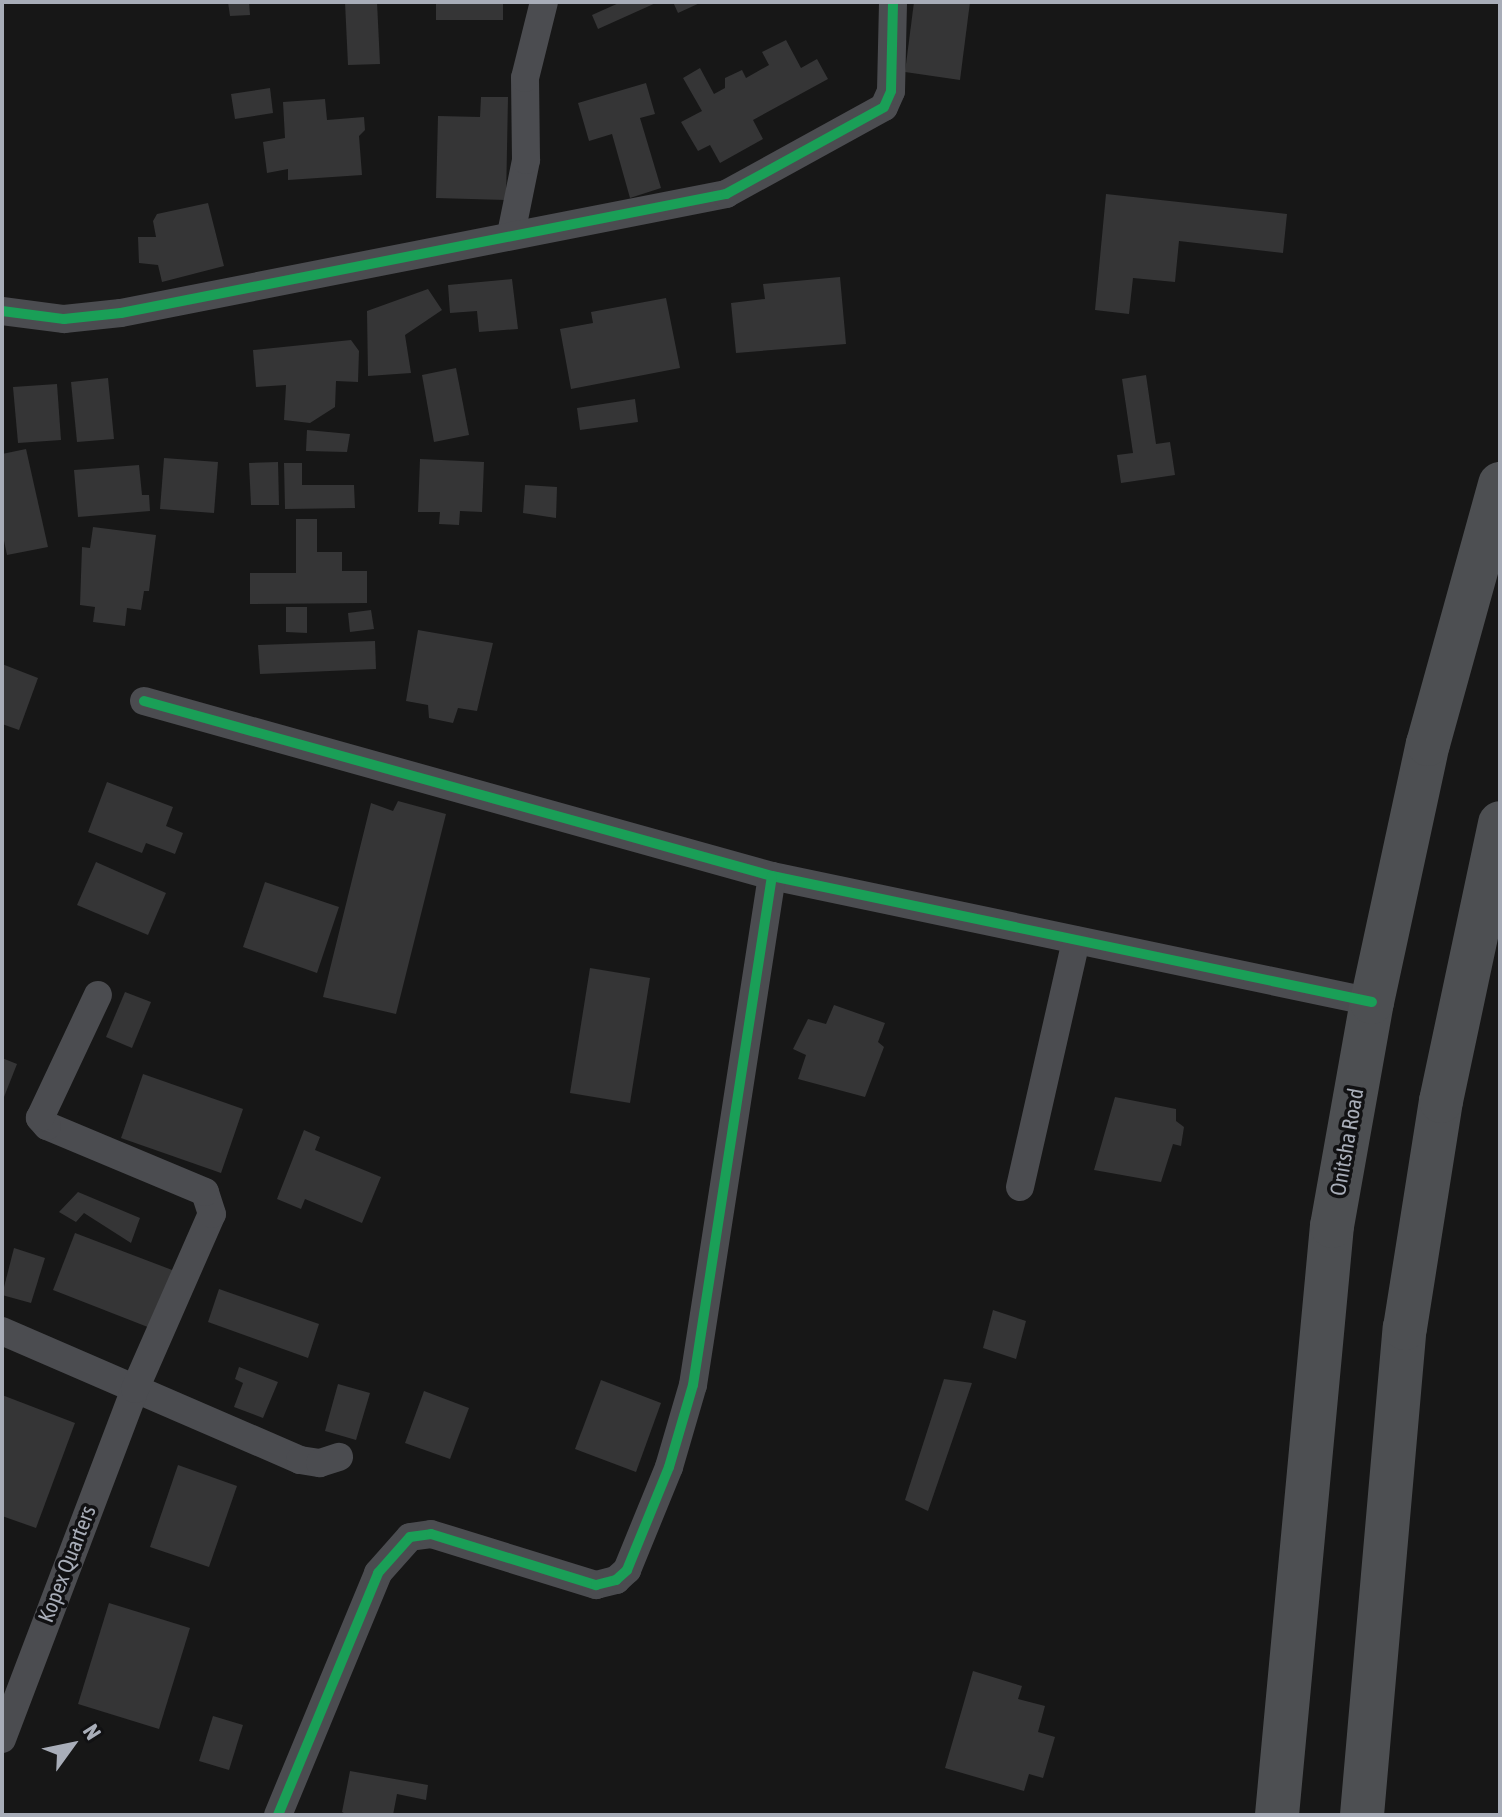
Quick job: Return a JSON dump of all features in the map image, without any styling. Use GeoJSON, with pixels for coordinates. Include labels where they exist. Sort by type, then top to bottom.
{"type":"FeatureCollection","features":[{"type":"Feature","properties":{"kind":"main road","name":"Onitsha Road"},"geometry":{"type":"LineString","coordinates":[[1277,1815],[1332,1226],[1372,1002],[1428,744],[1500,484]]}},
{"type":"Feature","properties":{"kind":"main road"},"geometry":{"type":"LineString","coordinates":[[1362,1815],[1405,1328],[1441,1101],[1500,823]]}},
{"type":"Feature","properties":{"kind":"street"},"geometry":{"type":"LineString","coordinates":[[511,234],[526,160],[525,78],[544,2]]}},
{"type":"Feature","properties":{"kind":"street"},"geometry":{"type":"LineString","coordinates":[[2,311],[64,319],[121,313],[726,194],[884,107],[891,91],[893,2]]}},
{"type":"Feature","properties":{"kind":"street"},"geometry":{"type":"LineString","coordinates":[[144,701],[772,876],[1372,1002]]}},
{"type":"Feature","properties":{"kind":"street"},"geometry":{"type":"LineString","coordinates":[[278,1815],[378,1573],[410,1537],[431,1534],[596,1585],[616,1580],[627,1570],[669,1467],[693,1385],[772,876]]}},
{"type":"Feature","properties":{"kind":"street"},"geometry":{"type":"LineString","coordinates":[[1020,1187],[1076,940]]}},
{"type":"Feature","properties":{"kind":"street","name":"Kopex Quarters"},"geometry":{"type":"LineString","coordinates":[[2,1739],[135,1389],[209,1230],[212,1214],[205,1192],[47,1126],[40,1118],[98,995]]}},
{"type":"Feature","properties":{"kind":"street"},"geometry":{"type":"LineString","coordinates":[[2,1331],[300,1460],[320,1463],[339,1457]]}},
{"type":"Feature","properties":{"kind":"building"},"geometry":{"type":"Polygon","coordinates":[[[228,2],[249,2],[250,15],[230,16],[228,2]]]}},
{"type":"Feature","properties":{"kind":"building"},"geometry":{"type":"Polygon","coordinates":[[[345,2],[377,2],[380,64],[348,65],[345,2]]]}},
{"type":"Feature","properties":{"kind":"building"},"geometry":{"type":"Polygon","coordinates":[[[436,2],[503,2],[503,20],[436,20],[436,2]]]}},
{"type":"Feature","properties":{"kind":"building"},"geometry":{"type":"Polygon","coordinates":[[[621,2],[658,2],[598,29],[592,15],[621,2]]]}},
{"type":"Feature","properties":{"kind":"building"},"geometry":{"type":"Polygon","coordinates":[[[673,2],[702,2],[678,13],[673,2]]]}},
{"type":"Feature","properties":{"kind":"building"},"geometry":{"type":"Polygon","coordinates":[[[914,2],[970,2],[960,80],[905,72],[914,2]]]}},
{"type":"Feature","properties":{"kind":"building"},"geometry":{"type":"Polygon","coordinates":[[[786,40],[801,68],[817,59],[828,79],[753,120],[763,139],[720,163],[710,145],[698,151],[681,122],[702,111],[683,78],[700,68],[714,94],[725,88],[725,78],[742,70],[746,78],[769,65],[762,52],[786,40]]]}},
{"type":"Feature","properties":{"kind":"building"},"geometry":{"type":"Polygon","coordinates":[[[646,83],[655,114],[640,118],[661,188],[630,198],[612,134],[589,141],[578,103],[646,83]]]}},
{"type":"Feature","properties":{"kind":"building"},"geometry":{"type":"Polygon","coordinates":[[[270,88],[273,113],[235,119],[231,94],[270,88]]]}},
{"type":"Feature","properties":{"kind":"building"},"geometry":{"type":"Polygon","coordinates":[[[481,97],[508,97],[506,200],[436,198],[438,116],[480,117],[481,97]]]}},
{"type":"Feature","properties":{"kind":"building"},"geometry":{"type":"Polygon","coordinates":[[[325,99],[327,120],[364,117],[365,130],[359,136],[362,175],[288,180],[288,169],[267,173],[263,142],[285,138],[283,102],[325,99]]]}},
{"type":"Feature","properties":{"kind":"building"},"geometry":{"type":"Polygon","coordinates":[[[1106,194],[1287,214],[1283,253],[1179,241],[1175,282],[1133,278],[1129,314],[1095,310],[1106,194]]]}},
{"type":"Feature","properties":{"kind":"building"},"geometry":{"type":"Polygon","coordinates":[[[208,203],[224,266],[162,282],[158,265],[139,263],[138,237],[156,237],[153,221],[157,214],[208,203]]]}},
{"type":"Feature","properties":{"kind":"building"},"geometry":{"type":"Polygon","coordinates":[[[840,277],[846,344],[736,353],[731,303],[765,299],[763,284],[840,277]]]}},
{"type":"Feature","properties":{"kind":"building"},"geometry":{"type":"Polygon","coordinates":[[[512,279],[518,329],[479,332],[477,311],[450,313],[448,285],[512,279]]]}},
{"type":"Feature","properties":{"kind":"building"},"geometry":{"type":"Polygon","coordinates":[[[428,289],[442,310],[405,335],[411,373],[368,376],[367,311],[428,289]]]}},
{"type":"Feature","properties":{"kind":"building"},"geometry":{"type":"Polygon","coordinates":[[[666,298],[680,368],[571,389],[560,329],[593,323],[591,312],[666,298]]]}},
{"type":"Feature","properties":{"kind":"building"},"geometry":{"type":"Polygon","coordinates":[[[351,340],[359,351],[358,382],[336,381],[335,407],[310,423],[284,420],[286,385],[256,387],[253,350],[351,340]]]}},
{"type":"Feature","properties":{"kind":"building"},"geometry":{"type":"Polygon","coordinates":[[[456,368],[469,435],[434,442],[422,375],[456,368]]]}},
{"type":"Feature","properties":{"kind":"building"},"geometry":{"type":"Polygon","coordinates":[[[1146,375],[1156,444],[1170,442],[1175,475],[1121,483],[1117,455],[1133,453],[1122,379],[1146,375]]]}},
{"type":"Feature","properties":{"kind":"building"},"geometry":{"type":"Polygon","coordinates":[[[108,378],[114,439],[77,442],[71,382],[108,378]]]}},
{"type":"Feature","properties":{"kind":"building"},"geometry":{"type":"Polygon","coordinates":[[[57,384],[61,440],[18,443],[13,387],[57,384]]]}},
{"type":"Feature","properties":{"kind":"building"},"geometry":{"type":"Polygon","coordinates":[[[635,399],[638,422],[580,430],[577,408],[635,399]]]}},
{"type":"Feature","properties":{"kind":"building"},"geometry":{"type":"Polygon","coordinates":[[[307,430],[350,434],[347,452],[306,451],[307,430]]]}},
{"type":"Feature","properties":{"kind":"building"},"geometry":{"type":"Polygon","coordinates":[[[26,449],[48,547],[7,555],[2,531],[2,454],[26,449]]]}},
{"type":"Feature","properties":{"kind":"building"},"geometry":{"type":"Polygon","coordinates":[[[164,458],[218,462],[214,513],[160,509],[164,458]]]}},
{"type":"Feature","properties":{"kind":"building"},"geometry":{"type":"Polygon","coordinates":[[[420,459],[484,462],[482,512],[460,511],[459,525],[439,524],[440,512],[418,512],[420,459]]]}},
{"type":"Feature","properties":{"kind":"building"},"geometry":{"type":"Polygon","coordinates":[[[278,462],[279,505],[251,505],[249,463],[278,462]]]}},
{"type":"Feature","properties":{"kind":"building"},"geometry":{"type":"Polygon","coordinates":[[[284,463],[302,463],[302,485],[354,485],[355,508],[285,509],[284,463]]]}},
{"type":"Feature","properties":{"kind":"building"},"geometry":{"type":"Polygon","coordinates":[[[139,465],[142,495],[149,495],[150,511],[78,517],[74,470],[139,465]]]}},
{"type":"Feature","properties":{"kind":"building"},"geometry":{"type":"Polygon","coordinates":[[[525,485],[557,487],[556,518],[523,513],[525,485]]]}},
{"type":"Feature","properties":{"kind":"building"},"geometry":{"type":"Polygon","coordinates":[[[296,519],[317,519],[317,552],[342,552],[342,571],[367,571],[367,603],[250,604],[250,573],[296,573],[296,519]]]}},
{"type":"Feature","properties":{"kind":"building"},"geometry":{"type":"Polygon","coordinates":[[[93,527],[156,535],[149,591],[144,591],[141,610],[127,608],[125,626],[93,622],[95,607],[80,605],[82,547],[90,548],[93,527]]]}},
{"type":"Feature","properties":{"kind":"building"},"geometry":{"type":"Polygon","coordinates":[[[286,607],[307,607],[307,633],[286,632],[286,607]]]}},
{"type":"Feature","properties":{"kind":"building"},"geometry":{"type":"Polygon","coordinates":[[[371,610],[374,629],[350,632],[348,613],[371,610]]]}},
{"type":"Feature","properties":{"kind":"building"},"geometry":{"type":"Polygon","coordinates":[[[418,630],[493,643],[477,711],[458,708],[453,723],[429,718],[428,705],[406,701],[418,630]]]}},
{"type":"Feature","properties":{"kind":"building"},"geometry":{"type":"Polygon","coordinates":[[[375,641],[376,669],[260,674],[258,645],[375,641]]]}},
{"type":"Feature","properties":{"kind":"building"},"geometry":{"type":"Polygon","coordinates":[[[2,664],[38,678],[19,730],[2,724],[2,664]]]}},
{"type":"Feature","properties":{"kind":"building"},"geometry":{"type":"Polygon","coordinates":[[[107,782],[173,807],[166,826],[183,833],[175,854],[146,843],[142,853],[88,832],[107,782]]]}},
{"type":"Feature","properties":{"kind":"building"},"geometry":{"type":"Polygon","coordinates":[[[398,801],[446,814],[396,1014],[323,997],[371,803],[393,811],[398,801]]]}},
{"type":"Feature","properties":{"kind":"building"},"geometry":{"type":"Polygon","coordinates":[[[96,862],[166,893],[148,935],[77,905],[96,862]]]}},
{"type":"Feature","properties":{"kind":"building"},"geometry":{"type":"Polygon","coordinates":[[[265,882],[339,907],[317,973],[243,947],[265,882]]]}},
{"type":"Feature","properties":{"kind":"building"},"geometry":{"type":"Polygon","coordinates":[[[590,968],[650,978],[630,1103],[570,1093],[590,968]]]}},
{"type":"Feature","properties":{"kind":"building"},"geometry":{"type":"Polygon","coordinates":[[[125,992],[151,1002],[132,1048],[106,1037],[125,992]]]}},
{"type":"Feature","properties":{"kind":"building"},"geometry":{"type":"Polygon","coordinates":[[[834,1005],[885,1023],[878,1042],[884,1047],[865,1097],[798,1079],[806,1055],[793,1049],[808,1019],[826,1024],[834,1005]]]}},
{"type":"Feature","properties":{"kind":"building"},"geometry":{"type":"Polygon","coordinates":[[[2,1058],[17,1064],[2,1102],[2,1058]]]}},
{"type":"Feature","properties":{"kind":"building"},"geometry":{"type":"Polygon","coordinates":[[[143,1074],[243,1109],[221,1173],[121,1138],[143,1074]]]}},
{"type":"Feature","properties":{"kind":"building"},"geometry":{"type":"Polygon","coordinates":[[[1115,1097],[1176,1109],[1176,1121],[1184,1127],[1181,1146],[1173,1144],[1161,1182],[1094,1170],[1115,1097]]]}},
{"type":"Feature","properties":{"kind":"building"},"geometry":{"type":"Polygon","coordinates":[[[304,1130],[320,1137],[315,1150],[381,1177],[362,1223],[305,1199],[301,1209],[277,1199],[304,1130]]]}},
{"type":"Feature","properties":{"kind":"building"},"geometry":{"type":"Polygon","coordinates":[[[78,1192],[140,1218],[131,1243],[84,1213],[76,1222],[59,1212],[78,1192]]]}},
{"type":"Feature","properties":{"kind":"building"},"geometry":{"type":"Polygon","coordinates":[[[75,1233],[180,1273],[158,1331],[53,1290],[75,1233]]]}},
{"type":"Feature","properties":{"kind":"building"},"geometry":{"type":"Polygon","coordinates":[[[14,1248],[45,1258],[31,1303],[2,1295],[14,1248]]]}},
{"type":"Feature","properties":{"kind":"building"},"geometry":{"type":"Polygon","coordinates":[[[219,1289],[319,1324],[308,1358],[208,1322],[219,1289]]]}},
{"type":"Feature","properties":{"kind":"building"},"geometry":{"type":"Polygon","coordinates":[[[993,1310],[1026,1321],[1016,1359],[983,1348],[993,1310]]]}},
{"type":"Feature","properties":{"kind":"building"},"geometry":{"type":"Polygon","coordinates":[[[239,1367],[278,1382],[263,1418],[234,1407],[243,1383],[235,1379],[239,1367]]]}},
{"type":"Feature","properties":{"kind":"building"},"geometry":{"type":"Polygon","coordinates":[[[944,1379],[972,1383],[928,1511],[905,1500],[944,1379]]]}},
{"type":"Feature","properties":{"kind":"building"},"geometry":{"type":"Polygon","coordinates":[[[601,1380],[661,1403],[636,1472],[575,1449],[601,1380]]]}},
{"type":"Feature","properties":{"kind":"building"},"geometry":{"type":"Polygon","coordinates":[[[338,1384],[370,1393],[356,1440],[325,1431],[338,1384]]]}},
{"type":"Feature","properties":{"kind":"building"},"geometry":{"type":"Polygon","coordinates":[[[424,1391],[469,1408],[450,1459],[405,1443],[424,1391]]]}},
{"type":"Feature","properties":{"kind":"building"},"geometry":{"type":"Polygon","coordinates":[[[2,1395],[75,1423],[36,1528],[2,1516],[2,1395]]]}},
{"type":"Feature","properties":{"kind":"building"},"geometry":{"type":"Polygon","coordinates":[[[178,1465],[237,1486],[209,1567],[150,1547],[178,1465]]]}},
{"type":"Feature","properties":{"kind":"building"},"geometry":{"type":"Polygon","coordinates":[[[109,1603],[190,1628],[159,1729],[78,1704],[109,1603]]]}},
{"type":"Feature","properties":{"kind":"building"},"geometry":{"type":"Polygon","coordinates":[[[973,1671],[1022,1686],[1018,1699],[1045,1706],[1038,1732],[1055,1737],[1043,1778],[1029,1774],[1024,1791],[945,1768],[973,1671]]]}},
{"type":"Feature","properties":{"kind":"building"},"geometry":{"type":"Polygon","coordinates":[[[213,1716],[243,1725],[229,1770],[199,1761],[213,1716]]]}},
{"type":"Feature","properties":{"kind":"building"},"geometry":{"type":"Polygon","coordinates":[[[350,1771],[428,1785],[426,1800],[397,1794],[393,1815],[348,1815],[342,1812],[350,1771]]]}},
{"type":"Feature","properties":{"kind":"cycle path"},"geometry":{"type":"LineString","coordinates":[[2,311],[64,319],[121,313],[726,194],[884,107],[891,91],[893,2]]}},
{"type":"Feature","properties":{"kind":"cycle path"},"geometry":{"type":"LineString","coordinates":[[144,701],[772,876],[1372,1002]]}},
{"type":"Feature","properties":{"kind":"cycle path"},"geometry":{"type":"LineString","coordinates":[[278,1815],[378,1573],[410,1537],[431,1534],[596,1585],[616,1580],[627,1570],[669,1467],[693,1385],[772,876]]}}]}
